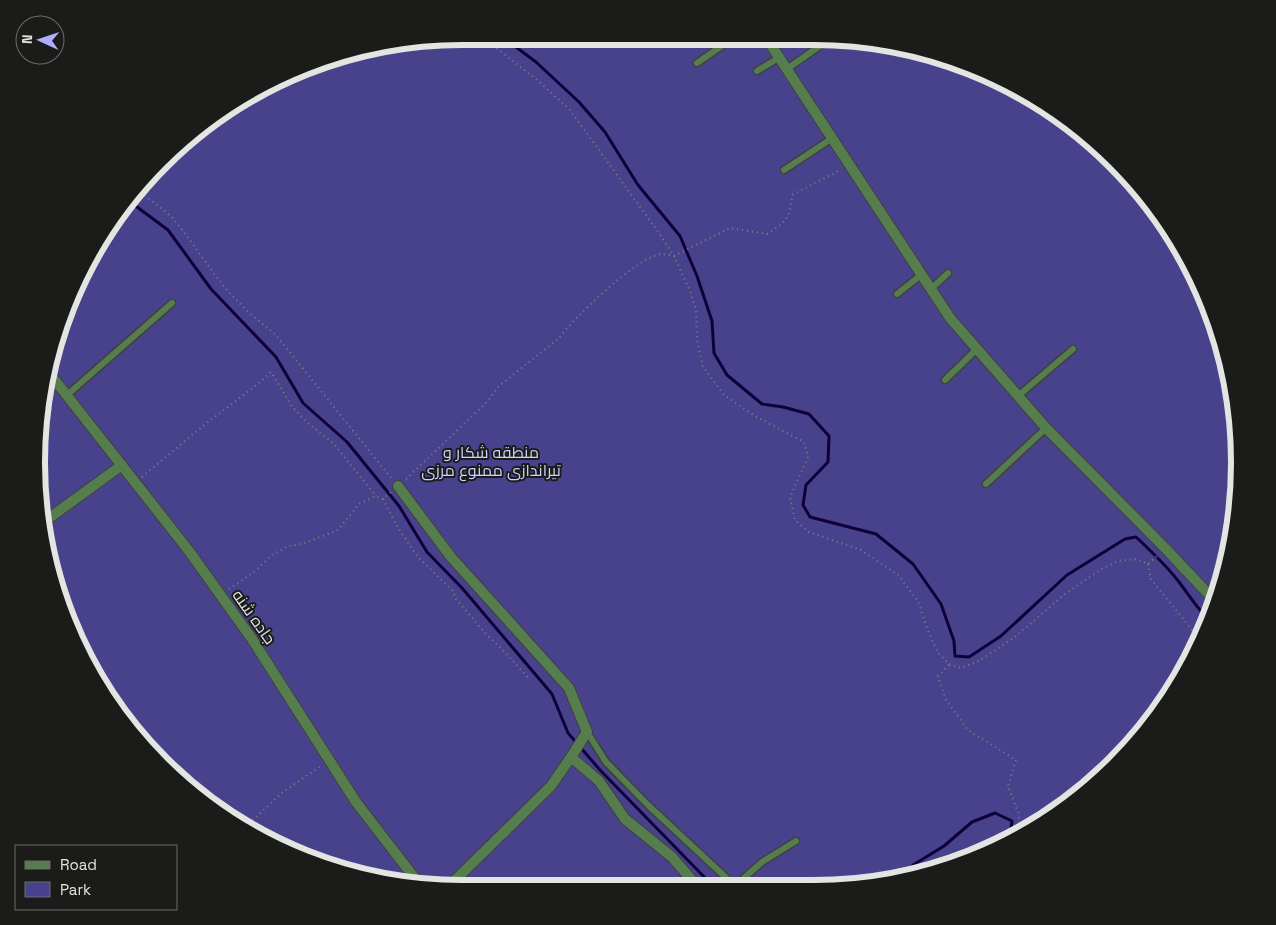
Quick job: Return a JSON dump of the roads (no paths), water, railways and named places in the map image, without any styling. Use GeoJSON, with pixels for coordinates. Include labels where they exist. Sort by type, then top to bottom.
{"type":"FeatureCollection","features":[{"type":"Feature","properties":{"kind":"street"},"geometry":{"type":"LineString","coordinates":[[771,45],[950,318],[1046,428],[1210,594]]}},
{"type":"Feature","properties":{"kind":"street","name":"جاده شنه"},"geometry":{"type":"LineString","coordinates":[[54,378],[190,551],[252,639],[356,802],[413,877]]}},
{"type":"Feature","properties":{"kind":"street"},"geometry":{"type":"LineString","coordinates":[[49,519],[122,465]]}},
{"type":"Feature","properties":{"kind":"street"},"geometry":{"type":"LineString","coordinates":[[396,488],[451,557],[569,688],[585,735],[551,786],[455,880]]}},
{"type":"Feature","properties":{"kind":"street"},"geometry":{"type":"LineString","coordinates":[[573,754],[599,781],[625,819],[672,857],[692,880]]}},
{"type":"Feature","properties":{"kind":"lane"},"geometry":{"type":"LineString","coordinates":[[697,63],[723,45]]}},
{"type":"Feature","properties":{"kind":"lane"},"geometry":{"type":"LineString","coordinates":[[787,69],[821,45]]}},
{"type":"Feature","properties":{"kind":"lane"},"geometry":{"type":"LineString","coordinates":[[757,71],[780,57]]}},
{"type":"Feature","properties":{"kind":"lane"},"geometry":{"type":"LineString","coordinates":[[784,170],[831,138]]}},
{"type":"Feature","properties":{"kind":"lane"},"geometry":{"type":"LineString","coordinates":[[931,289],[948,273]]}},
{"type":"Feature","properties":{"kind":"lane"},"geometry":{"type":"LineString","coordinates":[[897,294],[922,275]]}},
{"type":"Feature","properties":{"kind":"lane"},"geometry":{"type":"LineString","coordinates":[[67,395],[172,304]]}},
{"type":"Feature","properties":{"kind":"lane"},"geometry":{"type":"LineString","coordinates":[[945,380],[976,348]]}},
{"type":"Feature","properties":{"kind":"lane"},"geometry":{"type":"LineString","coordinates":[[1018,396],[1073,349]]}},
{"type":"Feature","properties":{"kind":"lane"},"geometry":{"type":"LineString","coordinates":[[986,484],[1046,428]]}},
{"type":"Feature","properties":{"kind":"lane"},"geometry":{"type":"LineString","coordinates":[[585,735],[606,762],[634,791],[729,880]]}},
{"type":"Feature","properties":{"kind":"lane"},"geometry":{"type":"LineString","coordinates":[[742,880],[762,862],[796,841]]}},
{"type":"Feature","properties":{"kind":"waterway"},"geometry":{"type":"LineString","coordinates":[[513,45],[536,62],[579,102],[605,132],[638,185],[680,236],[697,276],[712,321],[714,353],[727,375],[762,404],[809,414],[829,436],[828,462],[806,485],[803,505],[810,517],[876,534],[913,564],[941,604],[954,641],[955,656],[969,657],[1001,636],[1067,575],[1125,539],[1136,537],[1169,570],[1203,613]]}},
{"type":"Feature","properties":{"kind":"waterway"},"geometry":{"type":"LineString","coordinates":[[134,205],[168,230],[211,289],[276,357],[303,403],[347,442],[399,506],[427,552],[462,588],[552,694],[568,733],[600,770],[707,880]]}},
{"type":"Feature","properties":{"kind":"waterway"},"geometry":{"type":"LineString","coordinates":[[911,869],[913,865],[944,846],[972,822],[995,813],[1012,821],[1011,830]]}},
{"type":"Feature","properties":{"kind":"park label","name":"منطقه شکار و تیراندازی ممنوع مرزی"},"geometry":{"type":"Point","coordinates":[491,461]}}]}
